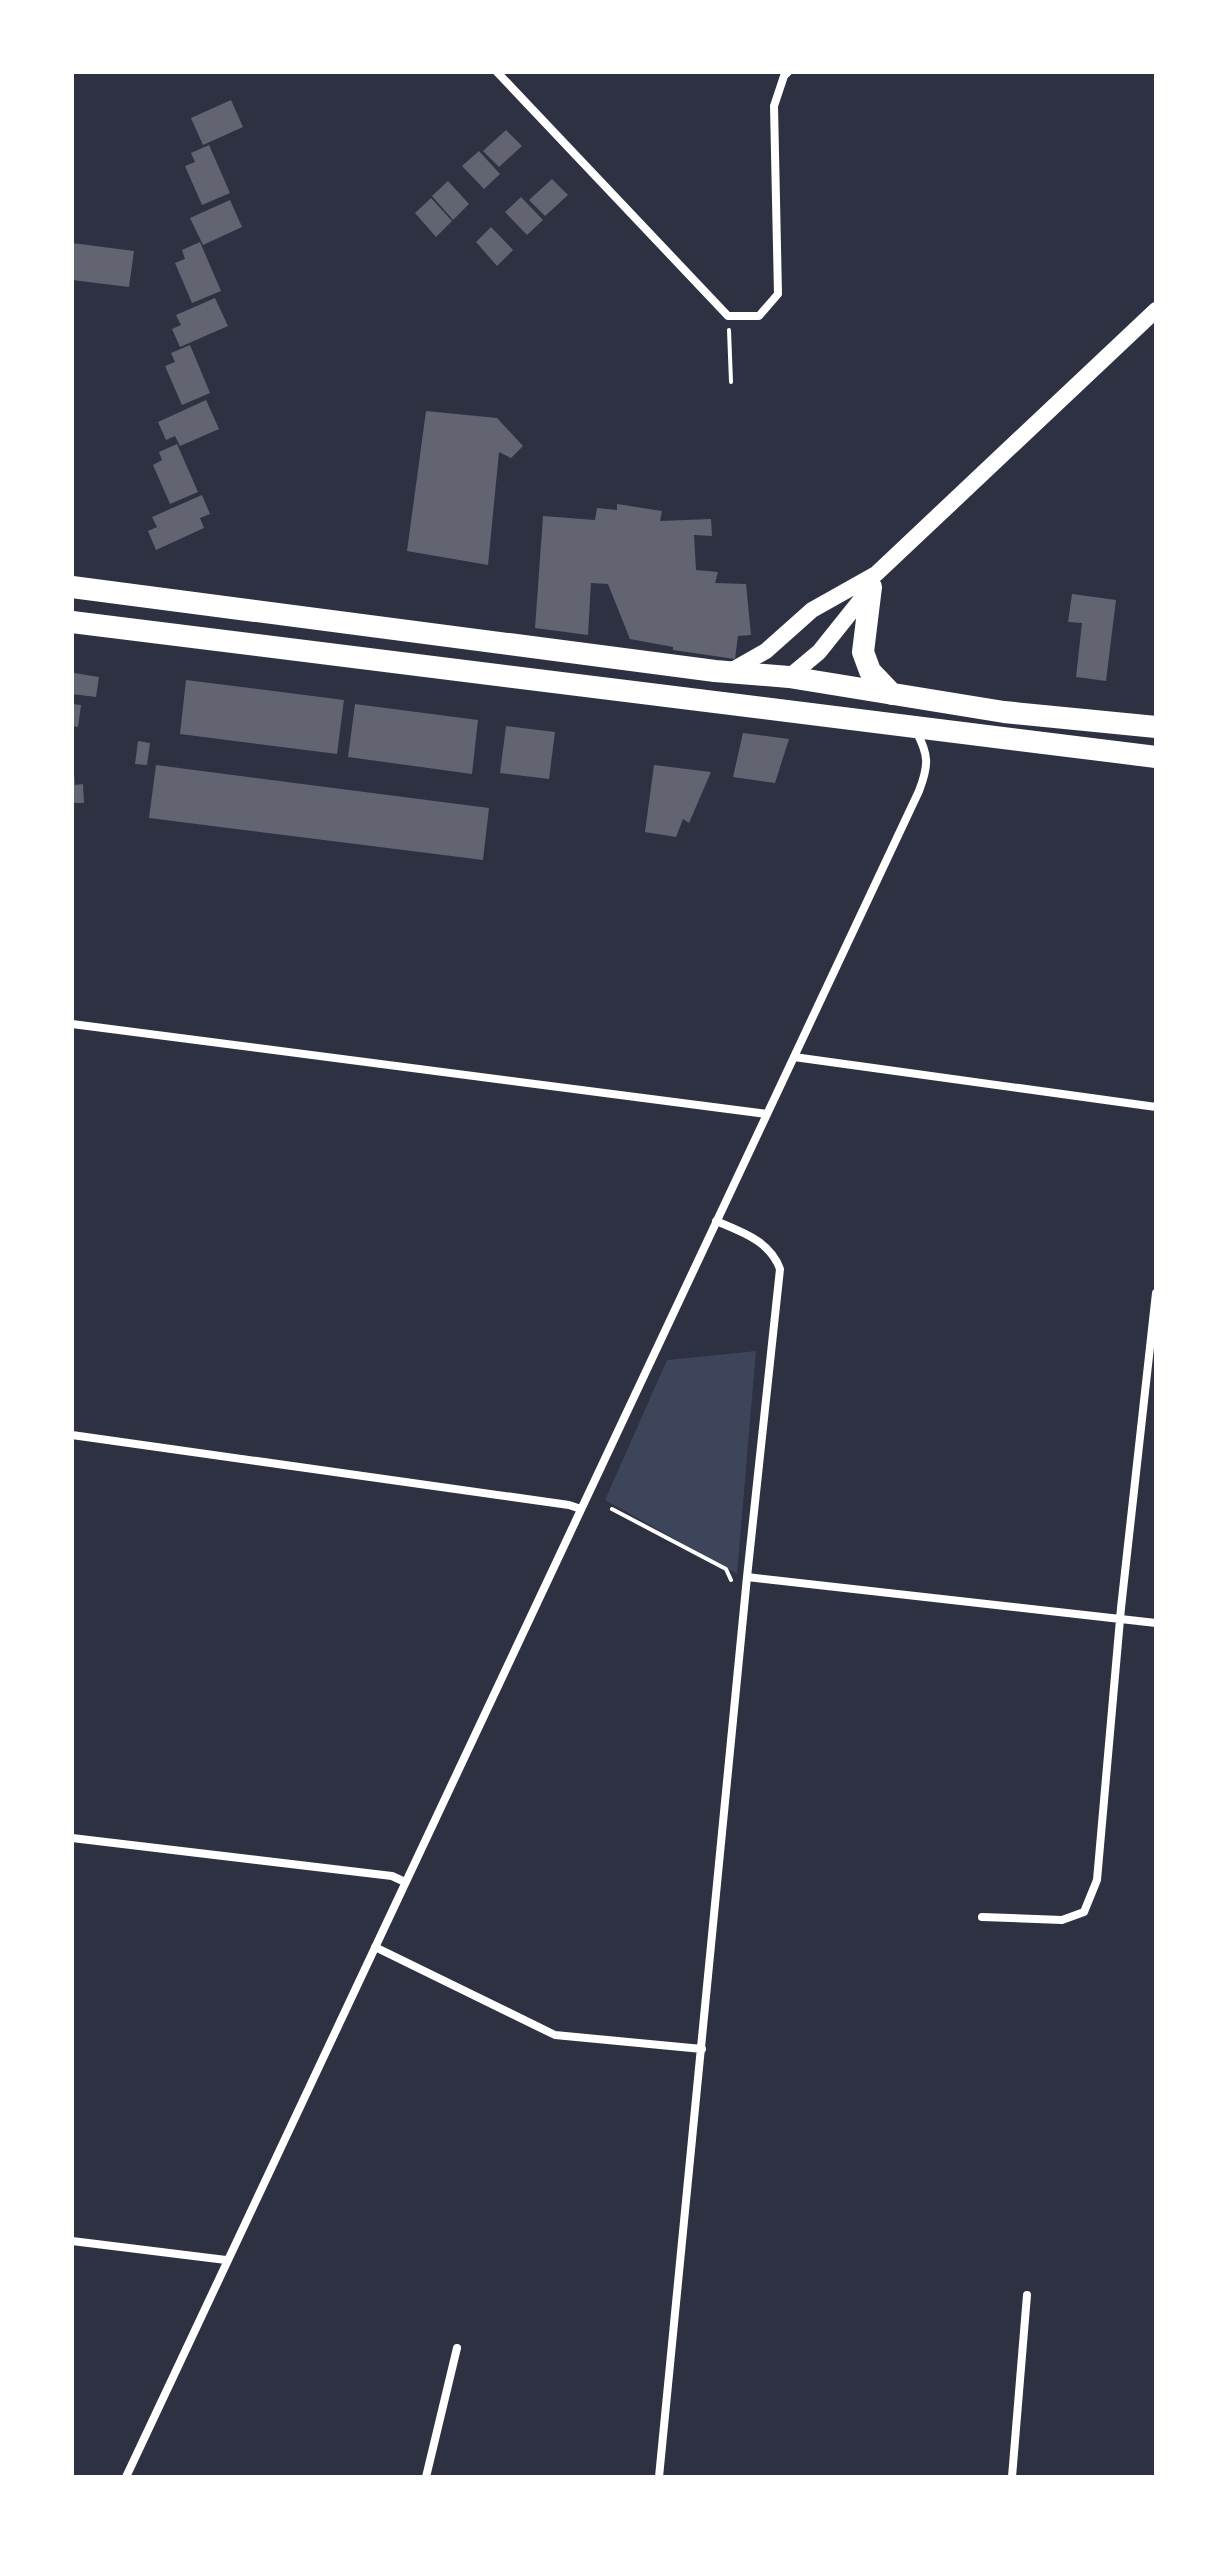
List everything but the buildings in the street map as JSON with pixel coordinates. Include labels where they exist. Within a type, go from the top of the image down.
[{"type":"highway","points":[[874,581],[863,652],[870,671],[892,694]]},
{"type":"highway","points":[[72,587],[729,672],[789,677],[1004,712],[1156,727]]},
{"type":"highway","points":[[72,622],[1156,757]]},
{"type":"highway","points":[[736,706],[769,691],[789,677]]},
{"type":"main road","points":[[789,677],[819,652],[874,581],[1156,310]]},
{"type":"main road","points":[[729,672],[766,651],[812,610],[874,581]]},
{"type":"street","points":[[497,72],[728,316],[759,316],[778,294],[774,106],[788,72]]},
{"type":"street","points":[[126,2477],[925,774],[926,752],[915,729]]},
{"type":"street","points":[[72,1024],[767,1114]]},
{"type":"street","points":[[794,1057],[1156,1107]]},
{"type":"street","points":[[659,2477],[780,1269],[774,1254],[760,1243],[716,1221]]},
{"type":"street","points":[[982,1917],[1062,1920],[1084,1912],[1097,1880],[1120,1619],[1156,1293]]},
{"type":"street","points":[[72,1435],[581,1509]]},
{"type":"street","points":[[747,1577],[1156,1623]]},
{"type":"street","points":[[72,1838],[392,1876],[405,1882]]},
{"type":"street","points":[[375,1947],[555,2035],[702,2049]]},
{"type":"street","points":[[72,2241],[226,2260]]},
{"type":"street","points":[[1012,2477],[1027,2295]]},
{"type":"street","points":[[426,2477],[457,2348]]},
{"type":"path","points":[[728,316],[731,382]]},
{"type":"path","points":[[612,1509],[726,1569],[731,1580]]},
{"type":"shaded area","points":[[756,1351],[737,1574],[605,1500],[667,1360]]}]
